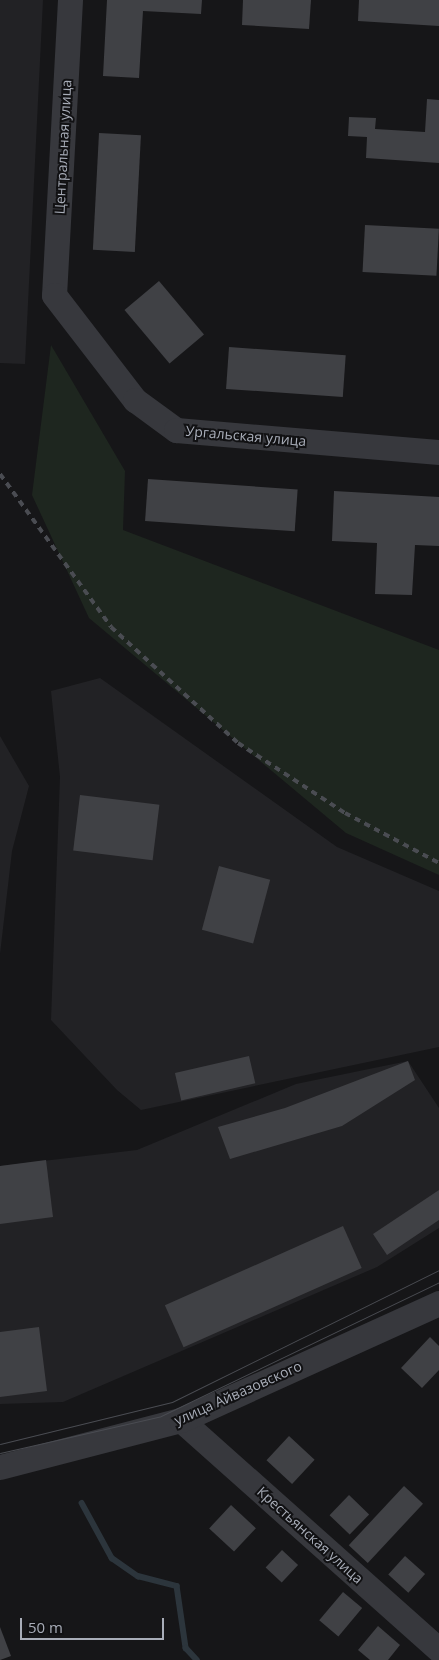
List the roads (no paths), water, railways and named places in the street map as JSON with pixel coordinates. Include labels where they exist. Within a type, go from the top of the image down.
[{"type":"street","name":"Центральная улица","points":[[54,295],[70,0]]},
{"type":"street","name":"Ургальская улица","points":[[54,295],[135,400],[176,430],[439,452]]},
{"type":"street","name":"улица Айвазовского","points":[[0,1467],[181,1420],[439,1302]]},
{"type":"street","name":"Крестьянская улица","points":[[181,1420],[439,1650]]},
{"type":"waterway","points":[[82,1503],[112,1558],[138,1576],[177,1586],[186,1648],[197,1660]]},
{"type":"tram line","points":[[0,1444],[172,1402],[439,1270]]},
{"type":"tram line","points":[[0,1453],[161,1416],[439,1282]]},
{"type":"railway","points":[[0,474],[111,627],[238,743],[345,813],[439,863]]}]
